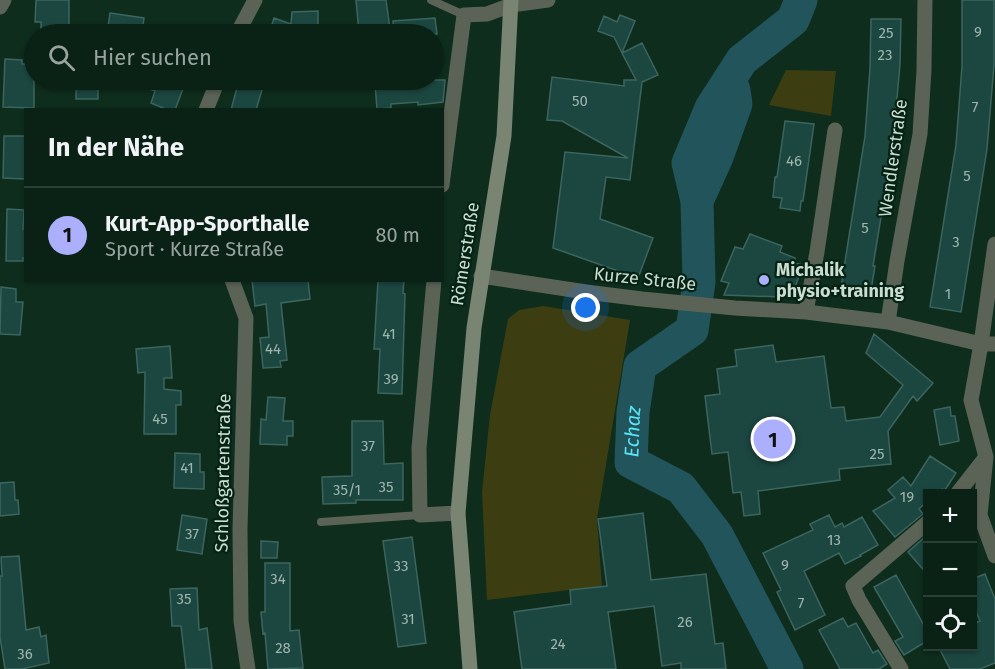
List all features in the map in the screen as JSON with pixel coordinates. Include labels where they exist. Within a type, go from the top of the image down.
[{"type":"main road","name":"Römerstraße","points":[[470,669],[458,513],[474,328],[504,136],[511,3]]},
{"type":"street","points":[[0,8],[4,0]]},
{"type":"street","points":[[242,24],[255,0]]},
{"type":"street","points":[[464,15],[487,14],[511,3],[549,0]]},
{"type":"street","name":"Wendlerstraße","points":[[888,322],[920,134],[925,0]]},
{"type":"street","name":"Römerstraße","points":[[444,165],[464,15]]},
{"type":"street","points":[[207,108],[214,90]]},
{"type":"street","points":[[806,312],[835,130]]},
{"type":"street","points":[[995,243],[988,344],[971,400],[991,459],[980,515],[995,556]]},
{"type":"street","name":"Kurze Straße","points":[[481,276],[665,301],[806,312],[888,322],[988,344]]},
{"type":"street","name":"Schloßgartenstraße","points":[[233,282],[246,318],[240,529],[241,621],[248,669]]},
{"type":"street","name":"Römerstraße","points":[[420,516],[419,448],[434,282]]},
{"type":"street","points":[[962,489],[991,459]]},
{"type":"street","points":[[420,516],[458,513]]},
{"type":"street","points":[[901,669],[859,600],[853,586],[923,525]]},
{"type":"lane","points":[[431,0],[464,15]]},
{"type":"lane","points":[[321,522],[420,516]]},
{"type":"shaded area","points":[[786,70],[836,71],[831,116],[769,105]]},
{"type":"shaded area","points":[[543,306],[630,320],[597,519],[602,586],[487,600],[482,492],[490,415],[508,319],[519,310]]},
{"type":"building","points":[[36,0],[69,0],[69,24],[35,22]]},
{"type":"building","points":[[356,0],[386,0],[389,24],[358,24]]},
{"type":"building","points":[[962,0],[994,0],[994,65],[987,149],[961,312],[930,307],[956,145],[962,66]]},
{"type":"building","points":[[318,11],[318,24],[291,24],[292,12]]},
{"type":"building","points":[[110,13],[144,18],[143,24],[108,24]]},
{"type":"building","points":[[620,15],[635,21],[622,53],[614,37],[598,31],[604,16],[617,22]]},
{"type":"building","points":[[274,18],[291,24],[272,24]]},
{"type":"building","points":[[435,18],[436,24],[393,24],[393,21]]},
{"type":"building","points":[[871,19],[901,19],[894,138],[870,297],[840,293],[865,136]]},
{"type":"building","points":[[642,43],[658,75],[642,82],[630,180],[606,177],[600,219],[653,238],[638,278],[553,248],[565,152],[628,158],[562,121],[547,120],[552,77],[624,86],[624,80],[636,80],[622,53]]},
{"type":"building","points":[[5,59],[22,60],[24,90],[34,90],[34,108],[3,107]]},
{"type":"building","points":[[445,80],[443,102],[418,105],[418,102],[391,104],[391,108],[377,108],[375,90],[444,90]]},
{"type":"building","points":[[76,90],[98,90],[98,99],[76,99]]},
{"type":"building","points":[[153,90],[182,90],[176,108],[163,108],[151,103],[155,91]]},
{"type":"building","points":[[236,90],[262,90],[257,108],[232,108]]},
{"type":"building","points":[[785,121],[814,124],[800,211],[780,208],[782,198],[773,197]]},
{"type":"building","points":[[4,136],[24,136],[24,179],[3,178]]},
{"type":"building","points":[[7,209],[24,210],[23,261],[6,261]]},
{"type":"building","points":[[750,234],[782,246],[780,252],[795,258],[795,263],[803,265],[793,293],[784,290],[782,297],[724,295],[729,283],[721,281],[735,247],[743,249]]},
{"type":"building","points":[[252,282],[308,282],[310,299],[281,303],[287,360],[280,361],[281,367],[263,368],[260,338],[269,337],[266,304],[255,306]]},
{"type":"building","points":[[378,282],[404,282],[402,394],[378,393],[380,349],[374,349]]},
{"type":"building","points":[[1,287],[16,289],[16,302],[23,302],[20,335],[0,334]]},
{"type":"building","points":[[874,334],[933,383],[917,401],[913,396],[888,431],[891,464],[839,469],[840,480],[758,491],[760,514],[744,516],[741,492],[733,493],[728,452],[712,454],[705,396],[720,394],[717,369],[737,366],[735,350],[773,345],[776,362],[824,356],[831,408],[844,407],[846,421],[880,417],[903,385],[866,353]]},
{"type":"building","points":[[170,346],[172,378],[164,378],[164,389],[181,391],[181,405],[176,405],[176,434],[144,434],[145,372],[138,373],[136,349]]},
{"type":"building","points":[[268,397],[285,398],[283,421],[293,421],[293,436],[287,436],[287,445],[260,444],[261,419],[266,420]]},
{"type":"building","points":[[950,407],[951,416],[955,416],[959,441],[940,445],[934,410]]},
{"type":"building","points":[[352,421],[383,421],[384,464],[403,463],[403,500],[356,500],[356,503],[323,504],[322,477],[352,476]]},
{"type":"building","points":[[175,453],[200,454],[200,472],[204,472],[204,489],[174,488]]},
{"type":"building","points":[[930,456],[956,473],[946,489],[923,489],[923,505],[919,509],[923,514],[895,537],[873,511],[895,498],[888,490],[903,477],[911,486]]},
{"type":"building","points":[[14,482],[19,514],[0,516],[0,483]]},
{"type":"building","points":[[643,513],[651,580],[706,574],[715,644],[723,643],[726,669],[681,669],[681,663],[662,666],[654,606],[608,612],[616,669],[522,669],[514,612],[571,604],[570,590],[607,586],[598,519]]},
{"type":"building","points":[[182,515],[207,519],[202,554],[177,550]]},
{"type":"building","points":[[829,515],[835,527],[842,523],[844,527],[862,517],[878,545],[845,564],[839,553],[804,571],[825,615],[795,630],[777,592],[781,590],[763,553],[813,530],[810,524]]},
{"type":"building","points":[[412,537],[426,643],[398,647],[383,541]]},
{"type":"building","points":[[923,539],[923,569],[908,552]]},
{"type":"building","points":[[261,541],[278,542],[277,558],[261,558]]},
{"type":"building","points":[[19,556],[26,630],[39,627],[41,637],[46,635],[49,663],[22,669],[5,669],[0,637],[1,557]]},
{"type":"building","points":[[265,563],[290,563],[290,631],[299,630],[303,668],[268,669],[261,612],[265,612]]},
{"type":"building","points":[[985,574],[995,599],[995,663],[980,669],[950,669],[941,651],[977,651],[977,622],[980,621],[977,614],[977,577]]},
{"type":"building","points":[[896,575],[923,624],[923,643],[904,655],[895,641],[903,637],[874,587]]},
{"type":"building","points":[[197,588],[199,630],[207,628],[212,669],[186,669],[181,626],[172,626],[170,589]]},
{"type":"building","points":[[843,618],[848,627],[856,623],[873,653],[878,650],[887,664],[879,669],[840,669],[819,630]]},
{"type":"waterway","name":"Echaz","points":[[787,669],[717,535],[681,488],[631,462],[633,412],[640,366],[692,330],[699,282],[697,201],[688,163],[711,108],[742,60],[793,20],[801,0]]},
{"type":"waterway","name":"Echaz","points":[[697,201],[717,157],[736,104],[734,90]]},
{"type":"place","name":"Michalik physio+training","points":[[764,280]]},
{"type":"place","name":"Kurt-App-Sporthalle","points":[[773,439]]}]
